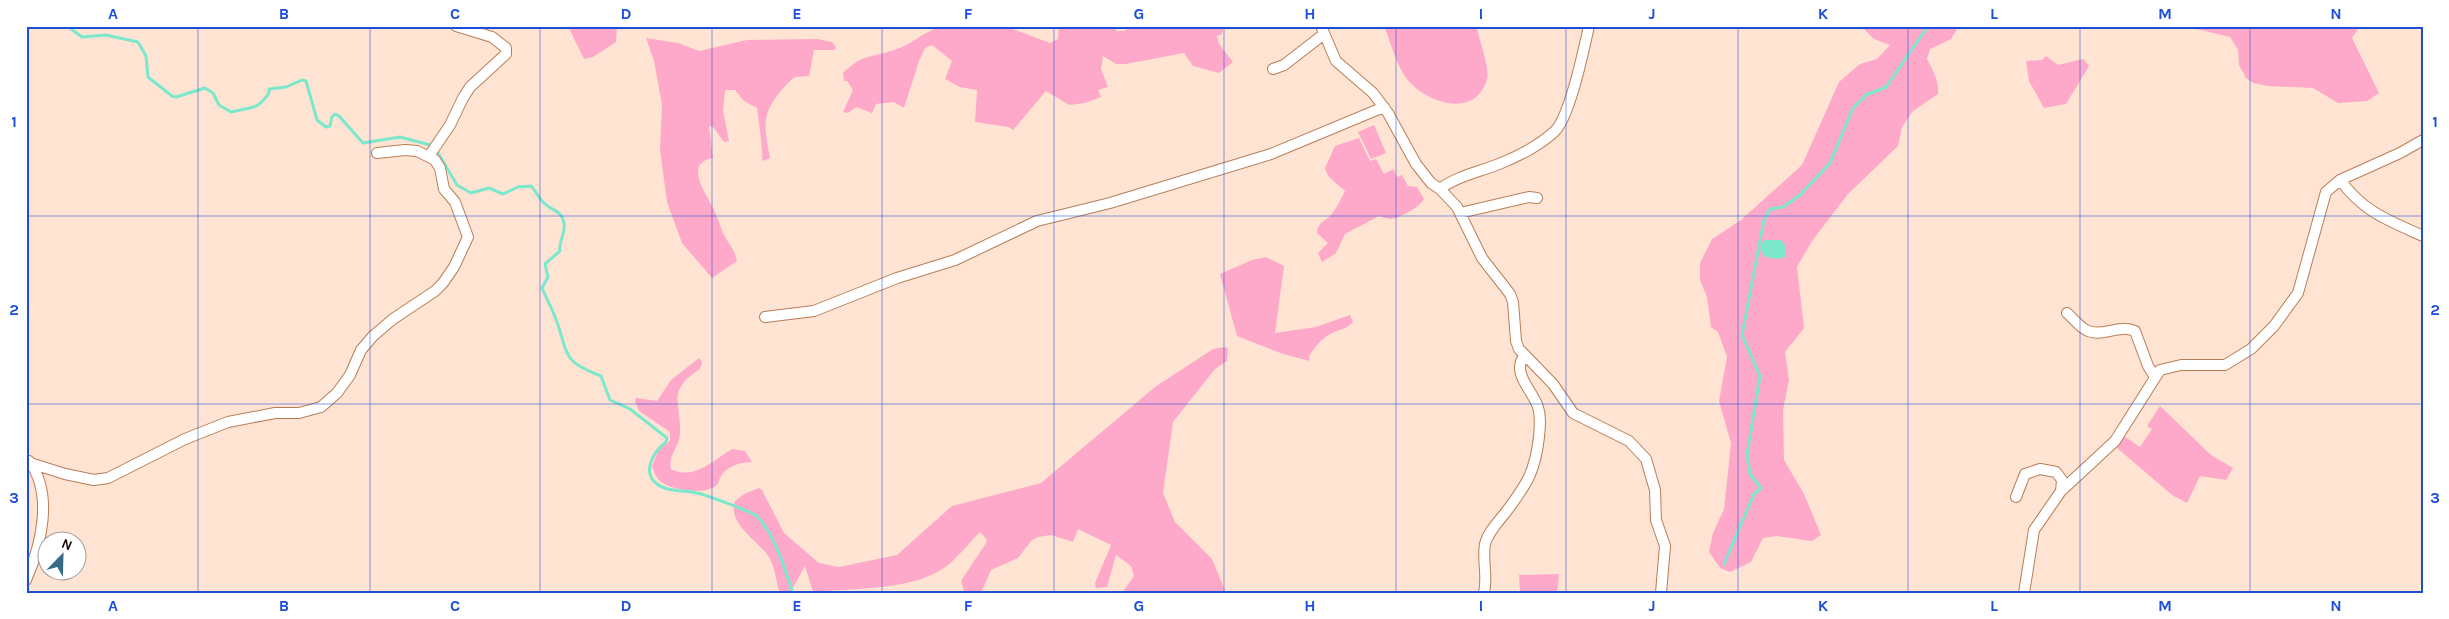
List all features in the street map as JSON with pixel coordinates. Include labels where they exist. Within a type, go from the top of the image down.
[{"type":"street","points":[[28,461],[65,474],[94,480],[108,478],[185,439],[228,422],[275,414],[306,412],[327,403],[350,375],[361,350],[373,336],[393,319],[435,291],[454,267],[467,243],[468,237],[464,221],[455,202],[444,189],[434,150],[470,87],[506,54],[506,48],[492,37],[456,26]]},
{"type":"street","points":[[1440,189],[1452,180],[1474,174],[1524,152],[1556,130],[1566,113],[1589,26]]},
{"type":"street","points":[[1273,69],[1284,65],[1322,30],[1336,61],[1373,93],[1384,107],[1416,164],[1431,183],[1440,189],[1460,213],[1482,258],[1510,294],[1513,302],[1516,341],[1524,355],[1553,384],[1573,412],[1629,441],[1646,459],[1655,490],[1656,520],[1665,546],[1661,593]]},
{"type":"street","points":[[765,317],[814,311],[897,278],[956,260],[1037,222],[1110,203],[1271,154],[1384,107]]},
{"type":"street","points":[[2024,593],[2034,530],[2062,492],[2115,441],[2160,370],[2169,367],[2225,364],[2245,353],[2274,326],[2298,293],[2322,200],[2331,185],[2423,140]]},
{"type":"street","points":[[377,153],[405,150],[434,150]]},
{"type":"street","points":[[2340,180],[2357,200],[2374,214],[2423,236]]},
{"type":"street","points":[[1460,213],[1522,198],[1538,198]]},
{"type":"street","points":[[2067,313],[2084,329],[2091,332],[2122,328],[2135,331],[2148,366],[2155,377]]},
{"type":"street","points":[[1484,593],[1487,575],[1485,544],[1490,533],[1531,476],[1536,459],[1540,416],[1535,399],[1522,379],[1520,364],[1524,355]]},
{"type":"street","points":[[26,580],[36,557],[44,517],[38,477],[28,461]]},
{"type":"street","points":[[2016,497],[2024,474],[2031,470],[2056,472],[2062,480],[2062,492]]},
{"type":"shaded area","points":[[568,26],[617,26],[616,42],[593,57],[584,59]]},
{"type":"shaded area","points":[[958,26],[1005,26],[1050,43],[1058,39],[1059,26],[1112,26],[1117,31],[1124,31],[1134,26],[1224,26],[1222,34],[1217,36],[1219,44],[1233,62],[1219,73],[1193,66],[1184,53],[1126,64],[1116,64],[1103,56],[1101,69],[1108,87],[1098,90],[1101,97],[1085,103],[1069,105],[1046,91],[1013,130],[1009,127],[975,122],[977,90],[960,87],[945,79],[952,61],[932,45],[925,48],[919,61],[904,108],[894,102],[876,104],[872,113],[856,107],[848,113],[843,112],[853,90],[847,81],[844,81],[843,73],[850,67],[861,59],[899,48],[932,30]]},
{"type":"shaded area","points":[[1384,26],[1476,26],[1488,74],[1481,92],[1473,99],[1462,103],[1438,101],[1426,95],[1416,88],[1403,73]]},
{"type":"shaded area","points":[[1861,26],[1959,26],[1951,39],[1930,49],[1927,59],[1937,80],[1938,94],[1913,111],[1902,127],[1898,146],[1848,194],[1812,241],[1797,267],[1804,328],[1785,352],[1789,380],[1783,410],[1784,460],[1804,494],[1821,535],[1812,541],[1777,536],[1763,538],[1751,562],[1730,572],[1720,568],[1709,552],[1713,533],[1724,509],[1731,443],[1719,401],[1727,357],[1718,332],[1711,327],[1707,297],[1700,280],[1700,263],[1712,239],[1741,220],[1802,165],[1839,82],[1860,64],[1877,59],[1890,45],[1874,39]]},
{"type":"shaded area","points":[[2184,26],[2360,26],[2352,38],[2379,93],[2367,101],[2338,103],[2313,88],[2268,86],[2253,83],[2246,78],[2239,65],[2238,50],[2230,37]]},
{"type":"shaded area","points":[[646,38],[678,43],[699,51],[747,40],[817,39],[832,42],[836,47],[835,50],[814,50],[809,76],[795,77],[774,100],[767,115],[766,123],[770,158],[762,161],[762,144],[757,108],[744,101],[735,90],[725,90],[723,111],[729,141],[724,142],[713,127],[709,126],[713,158],[704,161],[699,166],[698,172],[702,187],[723,233],[735,253],[737,261],[712,278],[682,243],[667,202],[660,150],[662,105],[654,61]]},
{"type":"shaded area","points":[[2046,56],[2058,65],[2083,59],[2089,66],[2066,104],[2044,108],[2029,81],[2026,61],[2042,60]]},
{"type":"shaded area","points":[[1374,125],[1386,153],[1371,159],[1358,132]]},
{"type":"shaded area","points":[[1359,138],[1370,161],[1376,159],[1384,174],[1393,169],[1397,177],[1402,175],[1408,186],[1417,187],[1424,199],[1415,208],[1400,216],[1391,219],[1379,216],[1345,234],[1336,253],[1322,262],[1318,253],[1328,243],[1317,233],[1318,229],[1321,223],[1335,210],[1345,191],[1328,176],[1325,168],[1335,146]]},
{"type":"shaded area","points":[[1266,257],[1284,266],[1275,333],[1316,327],[1350,315],[1353,322],[1322,340],[1309,356],[1310,361],[1283,354],[1237,336],[1220,274],[1252,260]]},
{"type":"shaded area","points":[[1228,348],[1227,361],[1215,369],[1173,422],[1163,493],[1175,522],[1212,559],[1226,593],[1122,593],[1134,576],[1131,566],[1116,555],[1107,587],[1096,588],[1095,583],[1111,545],[1078,529],[1073,542],[1051,535],[1038,537],[1031,541],[1018,558],[991,570],[981,593],[964,591],[961,581],[986,543],[987,540],[980,532],[948,565],[919,580],[883,587],[813,592],[805,566],[790,593],[780,593],[770,559],[736,518],[734,510],[735,501],[744,494],[759,488],[762,490],[784,533],[819,563],[839,567],[897,555],[952,506],[1041,483],[1155,387],[1213,349]]},
{"type":"shaded area","points":[[699,358],[702,362],[700,369],[689,377],[679,391],[680,433],[670,464],[671,469],[679,472],[695,471],[703,468],[732,449],[745,451],[752,462],[731,467],[721,476],[714,487],[706,490],[692,491],[677,489],[656,477],[652,466],[659,449],[670,441],[670,432],[639,411],[635,401],[636,398],[657,401],[671,380]]},
{"type":"shaded area","points":[[2160,406],[2211,455],[2233,468],[2226,480],[2200,476],[2187,503],[2172,495],[2116,447],[2124,436],[2140,447],[2152,429],[2147,426]]},
{"type":"shaded area","points":[[1559,574],[1557,593],[1520,593],[1519,575]]},
{"type":"water","points":[[1764,240],[1781,240],[1786,246],[1785,257],[1777,259],[1765,257],[1760,249]]},
{"type":"waterway","points":[[67,26],[82,37],[106,35],[138,42],[146,56],[148,77],[172,96],[176,97],[205,88],[213,93],[219,105],[231,112],[257,106],[269,93],[269,89],[286,87],[302,80],[306,81],[317,120],[326,127],[330,126],[332,117],[335,114],[363,143],[400,137],[434,146],[457,185],[471,193],[489,188],[503,194],[518,187],[531,186],[543,202],[559,213],[563,219],[564,228],[560,251],[545,264],[548,277],[542,288],[555,315],[570,358],[574,363],[601,376],[610,400],[630,409],[667,438],[651,462],[650,474],[657,484],[661,487],[710,497],[758,517],[775,543],[793,593]]},
{"type":"waterway","points":[[1724,564],[1754,494],[1761,488],[1750,474],[1747,455],[1760,376],[1742,335],[1764,220],[1770,209],[1783,207],[1800,195],[1830,163],[1853,108],[1866,95],[1886,87],[1928,26]]}]
